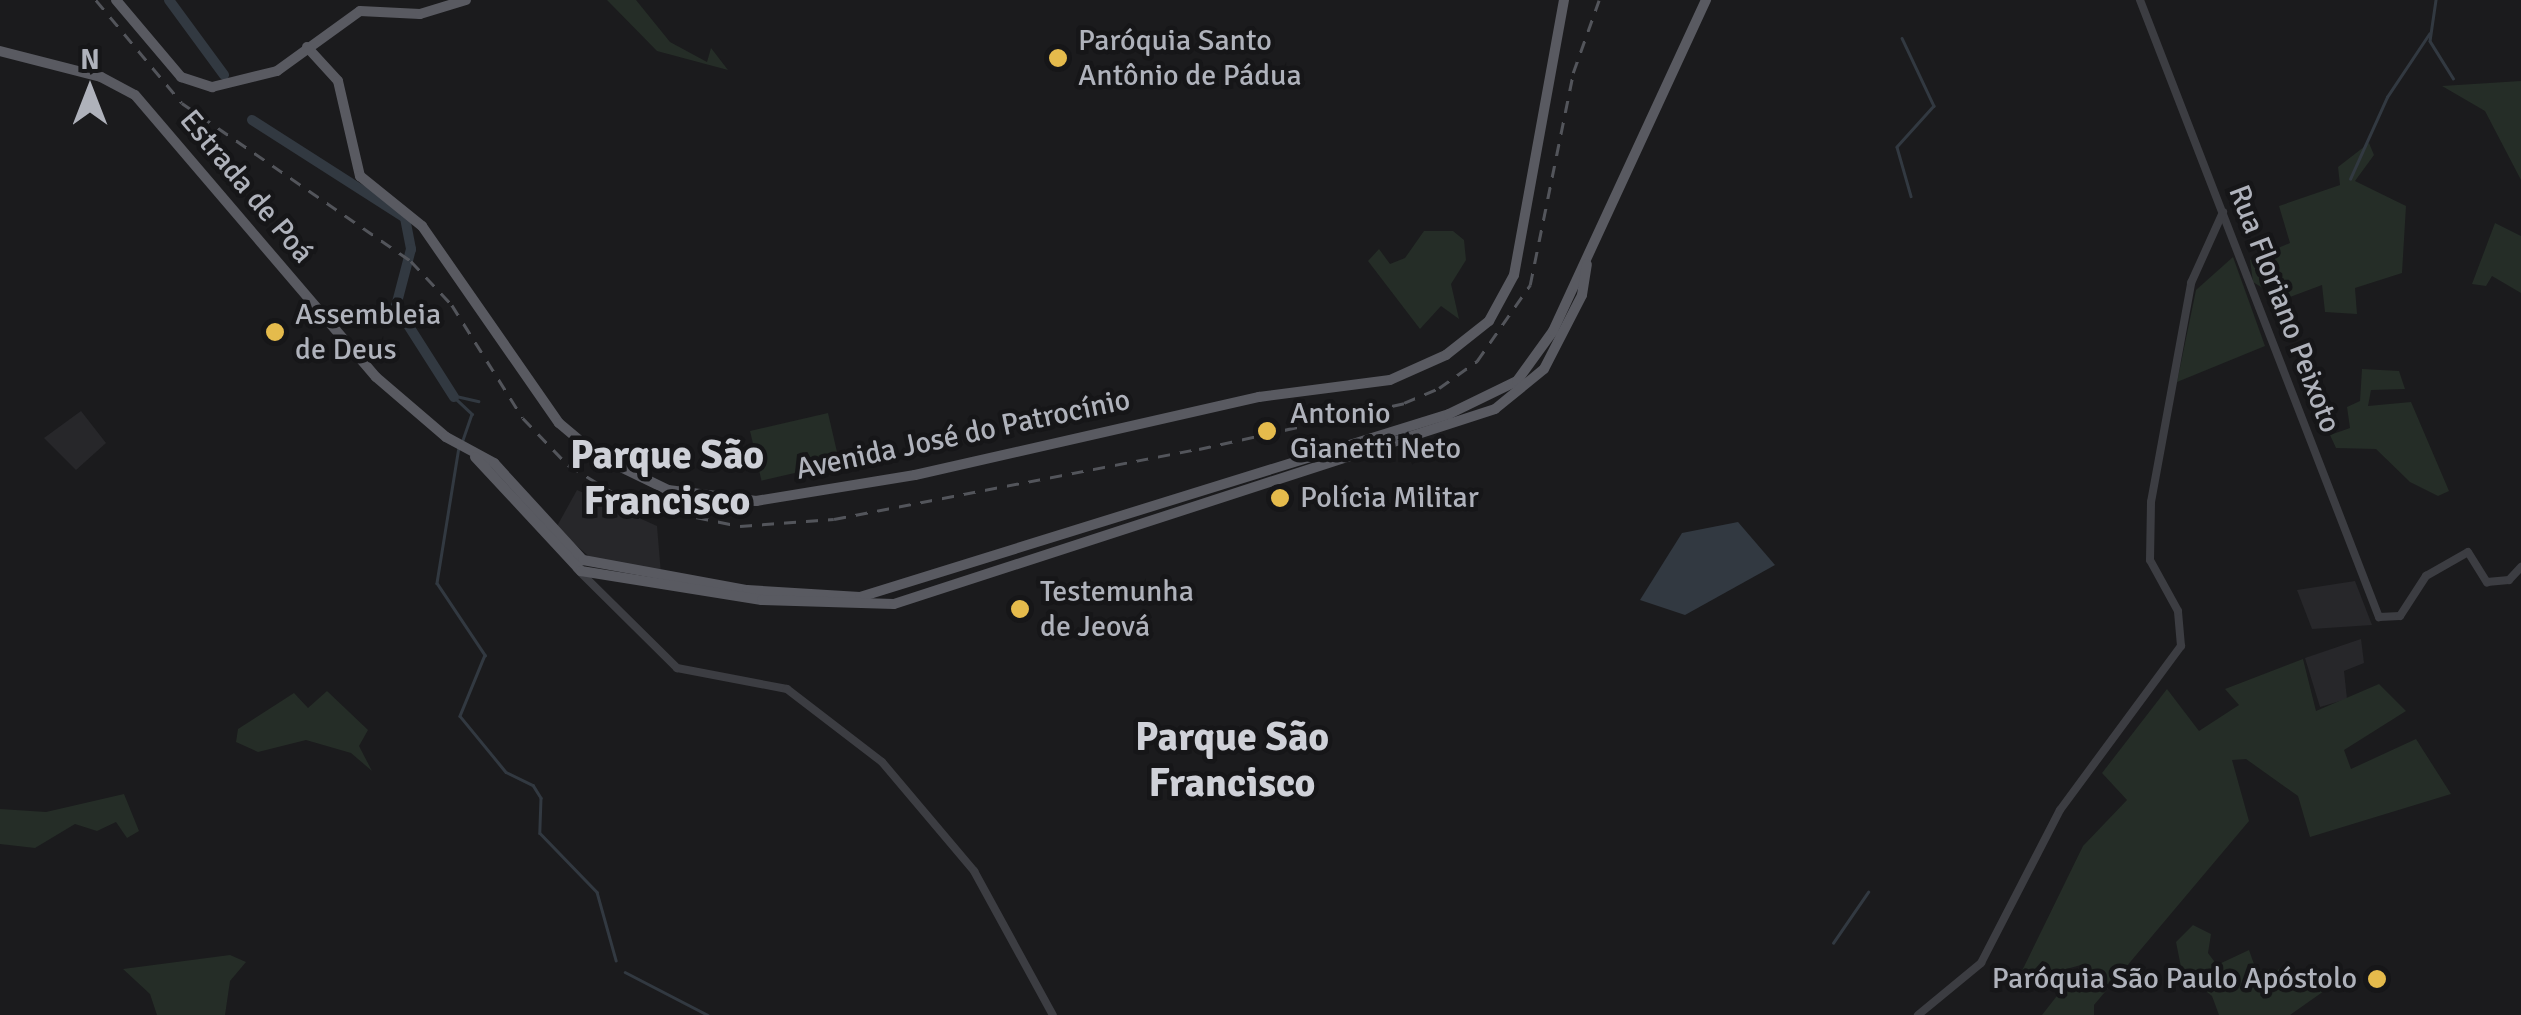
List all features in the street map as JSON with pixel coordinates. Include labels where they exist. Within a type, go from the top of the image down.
[{"type":"main road","points":[[116,0],[187,81],[238,84],[277,72],[307,46],[360,11],[420,14],[466,0]]},
{"type":"main road","name":"Avenida José do Patrocínio","points":[[307,46],[333,75],[360,176],[422,226],[559,423],[598,456],[668,490],[728,501],[906,477],[1184,412],[1390,380],[1446,355],[1490,321],[1519,260],[1564,0]]},
{"type":"main road","points":[[579,564],[590,574],[834,601],[889,599],[1107,538],[1505,403],[1544,369],[1575,297],[1587,256],[1706,0]]},
{"type":"main road","name":"Estrada de Poá","points":[[0,52],[58,63],[136,94],[376,377],[519,498],[579,564]]},
{"type":"main road","points":[[889,599],[1191,494],[1491,397],[1539,356],[1575,297]]},
{"type":"main road","points":[[1272,485],[1274,469]]},
{"type":"main road","points":[[1228,498],[1255,486],[1254,475]]},
{"type":"main road","points":[[1173,516],[1191,494]]},
{"type":"main road","points":[[1120,518],[1124,532]]},
{"type":"main road","points":[[1099,525],[1107,538]]},
{"type":"main road","points":[[579,564],[834,601]]},
{"type":"street","name":"Rua Floriano Peixoto","points":[[2140,0],[2378,614],[2397,618],[2426,576],[2468,552],[2487,582],[2509,580],[2521,567]]},
{"type":"street","points":[[1918,1015],[1980,962],[2060,810],[2181,646],[2178,611],[2150,560],[2151,502],[2191,283],[2222,212]]},
{"type":"street","points":[[579,564],[596,587],[684,672],[787,689],[882,762],[974,871],[1052,1015]]},
{"type":"street","points":[[590,574],[596,587]]},
{"type":"shaded area","points":[[607,0],[636,0],[670,42],[707,62],[711,48],[728,70],[657,51]]},
{"type":"shaded area","points":[[2521,81],[2521,180],[2485,111],[2442,86]]},
{"type":"shaded area","points":[[2369,143],[2374,155],[2355,181],[2406,206],[2402,273],[2355,288],[2357,314],[2325,312],[2322,285],[2282,300],[2253,282],[2250,260],[2290,243],[2279,206],[2340,185],[2338,167]]},
{"type":"shaded area","points":[[2495,223],[2521,236],[2521,293],[2492,276],[2486,286],[2472,284]]},
{"type":"shaded area","points":[[1424,231],[1453,231],[1464,240],[1466,260],[1451,284],[1459,319],[1441,306],[1420,329],[1368,261],[1379,249],[1390,264],[1405,258]]},
{"type":"shaded area","points":[[2233,257],[2265,346],[2177,382],[2196,290]]},
{"type":"shaded area","points":[[2362,369],[2399,371],[2405,389],[2371,390],[2368,406],[2411,402],[2449,491],[2438,496],[2410,482],[2376,449],[2336,448],[2330,435],[2350,428],[2347,407],[2360,401]]},
{"type":"shaded area","points":[[81,411],[106,443],[76,470],[44,438]]},
{"type":"shaded area","points":[[828,413],[839,463],[762,481],[750,431]]},
{"type":"shaded area","points":[[577,490],[657,526],[661,574],[592,559],[556,528]]},
{"type":"shaded area","points":[[1738,522],[1775,565],[1685,615],[1640,600],[1682,533]]},
{"type":"shaded area","points":[[2355,581],[2372,625],[2312,629],[2297,590]]},
{"type":"shaded area","points":[[2361,639],[2364,663],[2344,671],[2347,699],[2320,707],[2305,658]]},
{"type":"shaded area","points":[[2303,659],[2316,711],[2379,684],[2406,711],[2344,750],[2351,769],[2416,739],[2451,794],[2310,837],[2298,796],[2246,759],[2232,760],[2249,821],[2094,1005],[2094,1015],[2042,1015],[2081,965],[2016,983],[2083,846],[2127,800],[2102,773],[2167,689],[2199,731],[2239,705],[2225,689]]},
{"type":"shaded area","points":[[327,691],[368,730],[359,746],[372,771],[351,753],[306,740],[258,752],[236,742],[238,729],[294,693],[308,708]]},
{"type":"shaded area","points":[[124,794],[139,831],[127,838],[116,822],[97,831],[75,824],[35,848],[0,844],[0,809],[46,812]]},
{"type":"shaded area","points":[[2193,925],[2211,934],[2208,953],[2217,965],[2249,950],[2255,967],[2271,975],[2287,963],[2324,991],[2290,1015],[2219,1015],[2212,996],[2182,972],[2176,942]]},
{"type":"shaded area","points":[[230,955],[246,962],[230,981],[225,1015],[157,1015],[150,994],[123,969]]},
{"type":"waterway","points":[[169,0],[224,75]]},
{"type":"waterway","points":[[2436,0],[2430,41],[2453,78]]},
{"type":"waterway","points":[[2350,179],[2387,97],[2429,34]]},
{"type":"waterway","points":[[1902,38],[1934,106],[1897,147],[1911,196]]},
{"type":"waterway","points":[[252,120],[405,218],[411,249],[396,306],[454,397]]},
{"type":"waterway","points":[[456,396],[478,401]]},
{"type":"waterway","points":[[454,397],[472,414],[463,440]]},
{"type":"waterway","points":[[459,447],[437,583],[485,655],[460,716],[506,772],[533,785],[541,798],[540,833],[597,892],[616,960]]},
{"type":"waterway","points":[[1833,943],[1868,892]]},
{"type":"waterway","points":[[625,972],[708,1015]]},
{"type":"railway","points":[[96,0],[182,103],[411,261],[452,305],[523,418],[568,465],[632,504],[740,526],[834,519],[1199,449],[1404,403],[1439,388],[1477,361],[1530,285],[1573,73],[1599,0]]},
{"type":"place","name":"Paróquia Santo Antônio de Pádua","points":[[1058,58]]},
{"type":"place","name":"Assembleia de Deus","points":[[275,332]]},
{"type":"place","name":"Antonio Gianetti Neto","points":[[1267,431]]},
{"type":"place","name":"Polícia Militar","points":[[1280,498]]},
{"type":"place","name":"Testemunha de Jeová","points":[[1020,609]]},
{"type":"place","name":"Paróquia São Paulo Apóstolo","points":[[2377,979]]},
{"type":"district","name":"Parque São Francisco","points":[[667,478]]},
{"type":"district","name":"Parque São Francisco","points":[[1232,760]]}]
